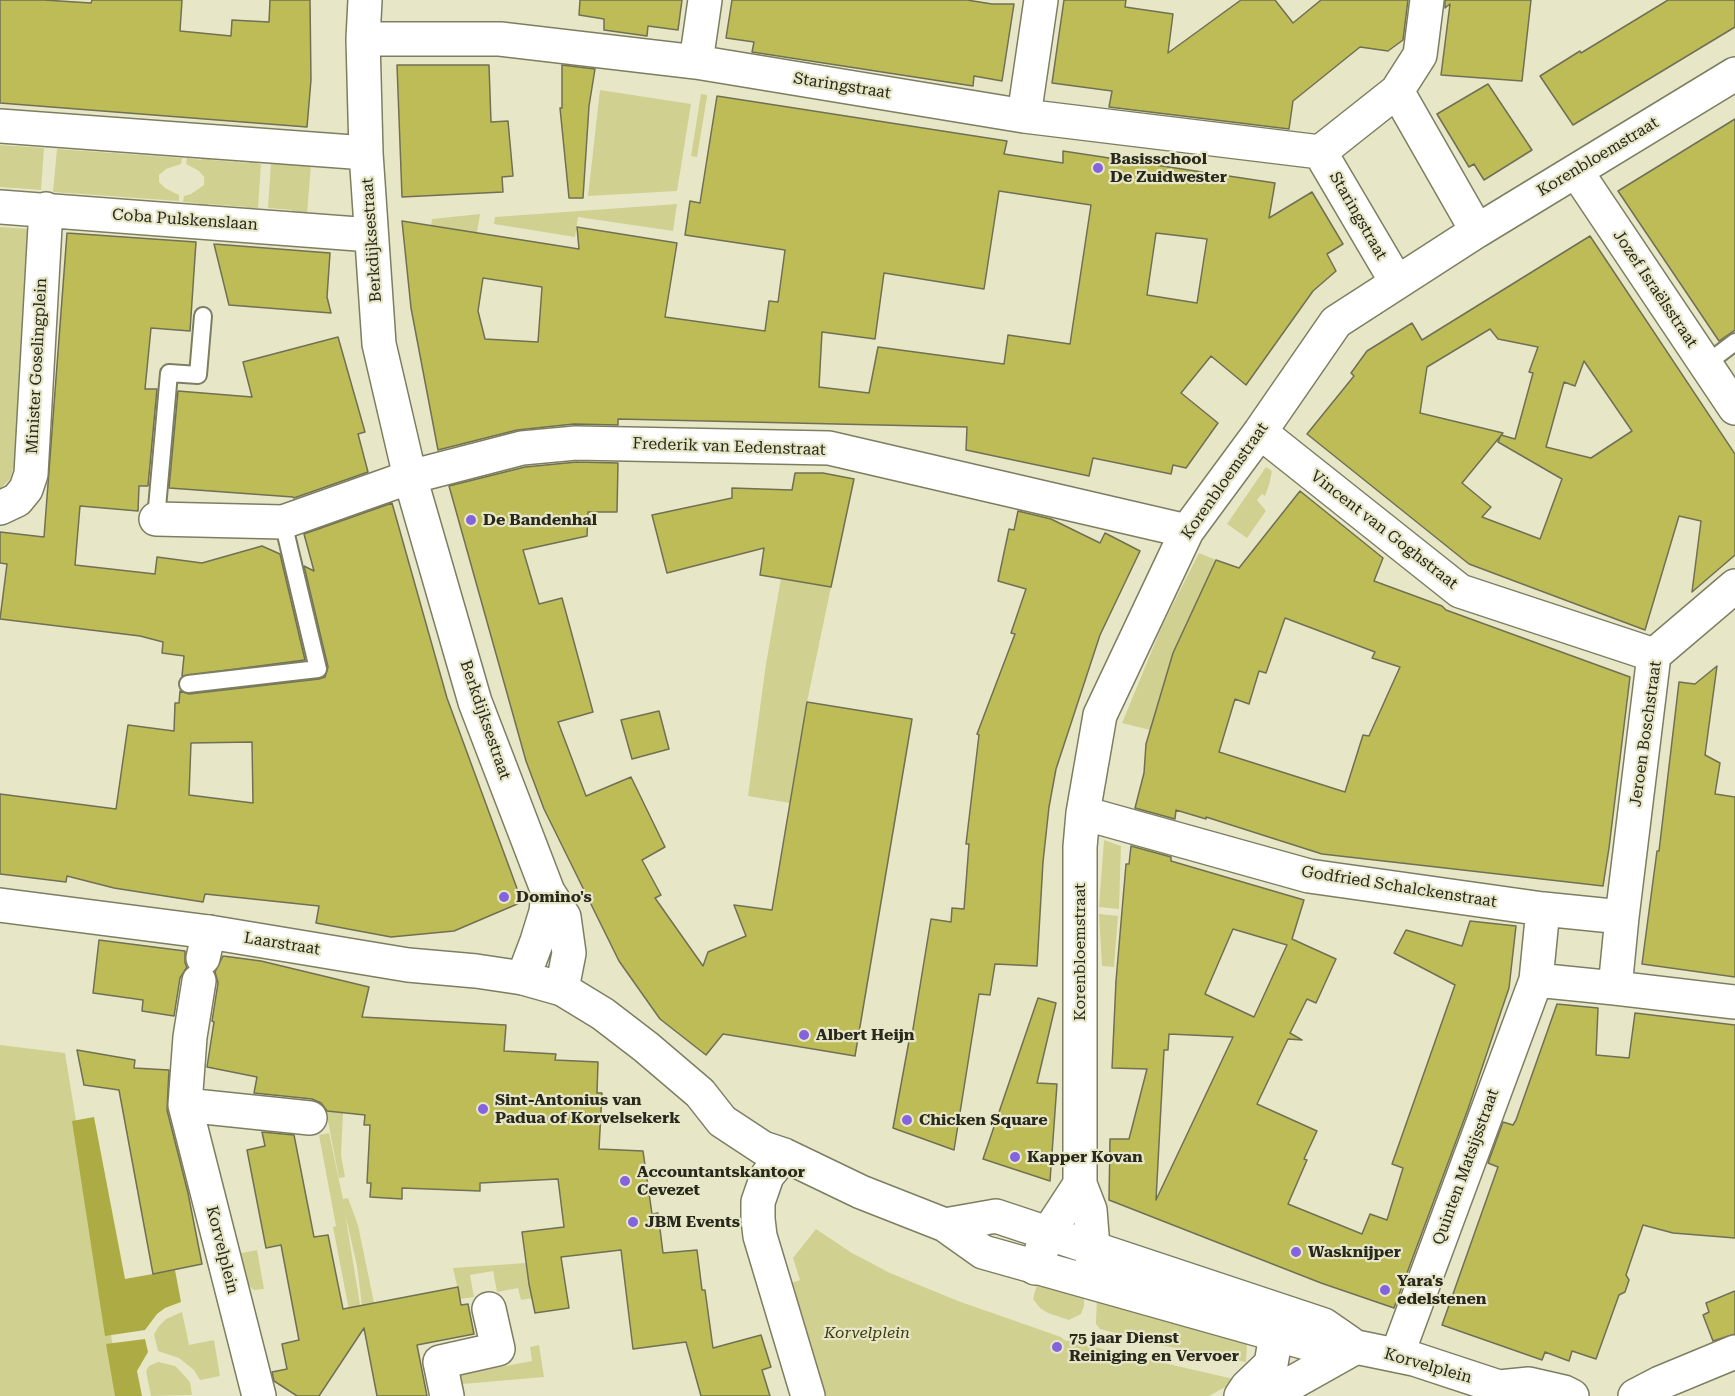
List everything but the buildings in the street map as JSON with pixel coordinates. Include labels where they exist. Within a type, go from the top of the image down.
[{"type":"street","name":"Berkdijksestraat","points":[[365,0],[363,39],[366,153],[379,344],[410,477],[475,702],[548,892],[564,917],[568,953],[562,989]]},
{"type":"street","points":[[696,62],[705,0]]},
{"type":"street","points":[[1024,116],[1041,0]]},
{"type":"street","points":[[1320,152],[1397,92],[1420,55],[1427,0]]},
{"type":"street","name":"Staringstraat","points":[[363,39],[500,39],[696,62],[1024,116],[1320,152],[1396,281]]},
{"type":"street","name":"Korenbloemstraat","points":[[1091,1282],[1093,1247],[1090,1210],[1080,1184],[1080,847],[1083,813],[1100,715],[1187,531],[1260,432],[1336,322],[1396,281],[1735,74]]},
{"type":"street","points":[[1397,92],[1477,231]]},
{"type":"street","points":[[0,126],[366,153]]},
{"type":"street","name":"Jozef Israëlsstraat","points":[[1576,171],[1735,408]]},
{"type":"street","name":"Coba Pulskenslaan","points":[[0,207],[371,235]]},
{"type":"street","name":"Minister Goselingplein","points":[[0,508],[17,500],[26,489],[31,474],[46,209]]},
{"type":"street","name":"Vincent van Goghstraat","points":[[1260,432],[1460,591],[1654,655]]},
{"type":"street","name":"Frederik van Eedenstraat","points":[[410,477],[522,448],[576,442],[829,448],[1187,531]]},
{"type":"street","points":[[156,519],[283,522],[410,477]]},
{"type":"street","name":"Jeroen Boschstraat","points":[[1615,988],[1654,655],[1735,586]]},
{"type":"street","name":"Godfried Schalckenstraat","points":[[1083,813],[1309,876],[1543,909],[1622,917]]},
{"type":"street","points":[[523,978],[546,912],[548,892]]},
{"type":"street","name":"Laarstraat","points":[[0,905],[203,957],[476,970],[523,978],[562,989]]},
{"type":"street","name":"Quinten Matsijsstraat","points":[[1397,1355],[1536,980],[1543,909]]},
{"type":"street","name":"Korvelplein","points":[[203,957],[190,1037],[185,1105],[259,1396]]},
{"type":"street","points":[[1536,980],[1735,1002]]},
{"type":"street","name":"Korvelplein","points":[[562,989],[611,1020],[646,1047],[700,1094],[722,1121],[763,1149],[784,1155],[861,1192],[945,1225],[983,1252],[1317,1346],[1356,1347],[1397,1355],[1507,1392],[1529,1384],[1572,1396]]},
{"type":"street","points":[[185,1105],[310,1118]]},
{"type":"street","points":[[784,1155],[767,1176],[758,1202],[758,1219],[760,1236],[808,1396]]},
{"type":"street","points":[[1035,1268],[1048,1233],[1080,1184]]},
{"type":"street","name":"Korvelplein","points":[[945,1225],[996,1216],[1324,1325],[1356,1347]]},
{"type":"street","points":[[1241,1396],[1271,1364],[1276,1335],[1269,1314],[1260,1304]]},
{"type":"street","points":[[447,1396],[440,1362],[498,1349],[489,1309]]},
{"type":"street","points":[[1269,1396],[1356,1347]]},
{"type":"street","points":[[1635,1396],[1660,1383],[1735,1352]]},
{"type":"lane","points":[[156,519],[169,373],[198,375],[203,316]]},
{"type":"lane","points":[[1706,364],[1735,342]]},
{"type":"lane","points":[[188,684],[318,669],[283,522]]},
{"type":"green space","points":[[600,90],[691,104],[677,191],[588,196]]},
{"type":"green space","points":[[701,94],[707,97],[697,157],[691,156]]},
{"type":"green space","points":[[0,145],[44,148],[41,190],[0,187]]},
{"type":"green space","points":[[57,149],[182,158],[181,164],[166,169],[159,175],[159,182],[179,195],[179,201],[53,192]]},
{"type":"green space","points":[[202,157],[211,158],[211,160],[249,163],[250,160],[258,161],[258,164],[261,164],[258,208],[248,210],[247,207],[208,204],[207,207],[198,206],[198,203],[183,202],[184,196],[204,185],[204,177],[199,171],[186,164],[187,158],[201,160]]},
{"type":"green space","points":[[271,162],[311,165],[307,214],[268,208]]},
{"type":"green space","points":[[677,204],[673,231],[578,217],[575,237],[494,224],[495,217]]},
{"type":"green space","points":[[480,214],[477,233],[431,226],[432,219]]},
{"type":"green space","points":[[0,227],[30,229],[30,232],[14,466],[10,479],[0,489]]},
{"type":"green space","points":[[1266,467],[1272,471],[1269,485],[1265,496],[1262,494],[1257,500],[1266,511],[1247,538],[1227,524]]},
{"type":"green space","points":[[1199,553],[1216,560],[1172,655],[1150,730],[1122,723],[1162,626]]},
{"type":"green space","points":[[781,578],[831,587],[807,702],[790,803],[748,796],[766,664]]},
{"type":"green space","points":[[1104,840],[1121,846],[1119,909],[1099,907]]},
{"type":"green space","points":[[1099,914],[1118,916],[1114,967],[1102,966]]},
{"type":"green space","points":[[0,1045],[65,1053],[121,1396],[0,1396]]},
{"type":"green space","points":[[326,1111],[343,1113],[341,1155],[345,1177],[339,1178]]},
{"type":"green space","points":[[329,1133],[343,1199],[348,1198],[358,1225],[374,1303],[362,1306],[357,1266],[345,1213],[364,1329],[353,1331],[333,1227],[336,1226],[319,1135]]},
{"type":"green space","name":"Korvelplein","points":[[816,1229],[852,1253],[890,1273],[1064,1340],[1238,1380],[1209,1396],[818,1396],[783,1286],[800,1280],[793,1258]]},
{"type":"green space","points":[[257,1250],[264,1289],[254,1290],[237,1276],[230,1255]]},
{"type":"green space","points":[[526,1263],[533,1298],[521,1300],[518,1288],[497,1292],[493,1271],[470,1275],[474,1297],[460,1299],[453,1268]]},
{"type":"green space","points":[[1039,1277],[1084,1291],[1084,1306],[1081,1314],[1069,1320],[1040,1308],[1033,1299]]},
{"type":"green space","points":[[1097,1294],[1247,1343],[1246,1362],[1156,1344],[1100,1329],[1096,1324]]},
{"type":"green space","points":[[182,1312],[189,1345],[214,1340],[220,1376],[200,1380],[194,1370],[179,1358],[158,1351],[154,1334],[166,1319]]},
{"type":"green space","points":[[539,1345],[544,1377],[463,1384],[465,1396],[451,1396],[458,1375],[532,1361],[530,1347]]},
{"type":"green space","points":[[158,1362],[175,1366],[190,1382],[192,1395],[151,1396],[146,1371],[149,1366]]},
{"type":"shaded area","points":[[94,1117],[125,1279],[175,1270],[181,1302],[157,1314],[145,1330],[105,1336],[72,1121]]},
{"type":"shaded area","points":[[145,1339],[148,1352],[137,1371],[142,1396],[115,1396],[106,1344]]},
{"type":"place","name":"Basisschool De Zuidwester","points":[[1098,168]]},
{"type":"place","name":"De Bandenhal","points":[[471,520]]},
{"type":"place","name":"Domino's","points":[[504,897]]},
{"type":"place","name":"Albert Heijn","points":[[804,1035]]},
{"type":"place","name":"Sint-Antonius van Padua of Korvelsekerk","points":[[483,1109]]},
{"type":"place","name":"Chicken Square","points":[[907,1120]]},
{"type":"place","name":"Kapper Kovan","points":[[1015,1157]]},
{"type":"place","name":"Accountantskantoor Cevezet","points":[[625,1181]]},
{"type":"place","name":"JBM Events","points":[[633,1222]]},
{"type":"place","name":"Wasknijper","points":[[1296,1252]]},
{"type":"place","name":"Yara's edelstenen","points":[[1385,1290]]},
{"type":"place","name":"75 jaar Dienst Reiniging en Vervoer","points":[[1057,1347]]}]
